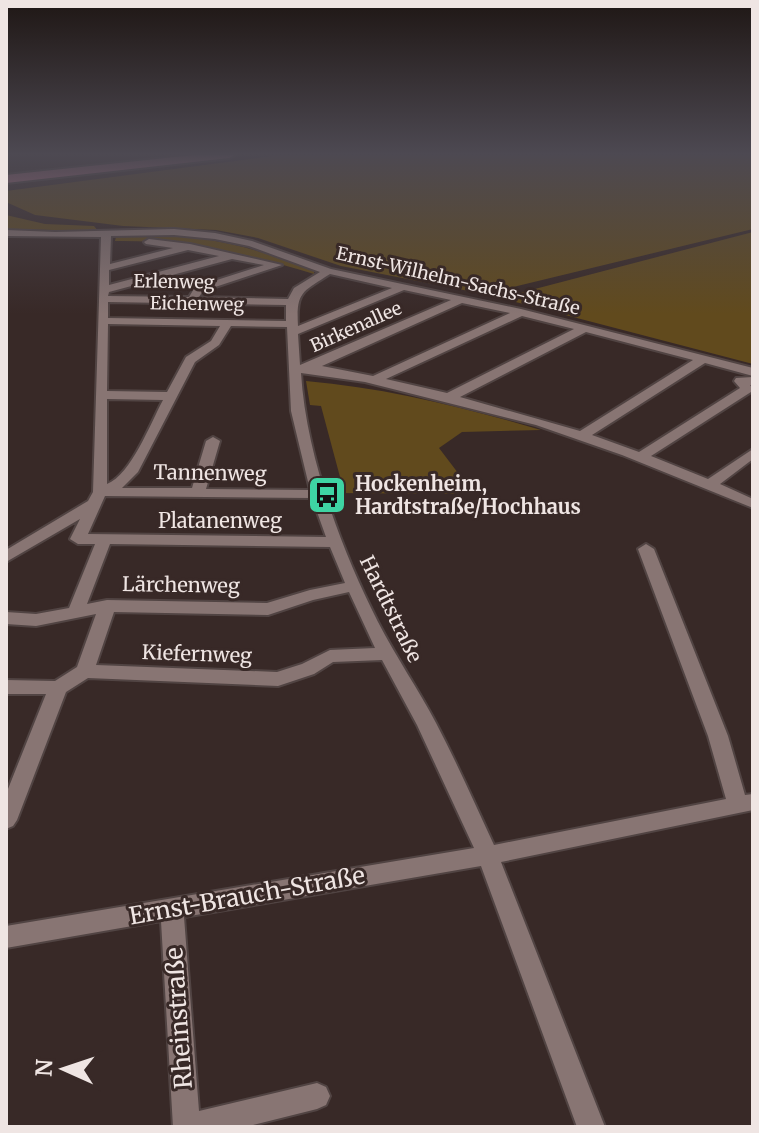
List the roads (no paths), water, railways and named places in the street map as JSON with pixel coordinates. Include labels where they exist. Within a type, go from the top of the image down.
[{"type":"street","name":"Ernst-Wilhelm-Sachs-Straße","points":[[106,243],[174,232],[215,236],[252,244],[328,271],[521,312],[753,372]]},
{"type":"street","points":[[6,233],[168,252]]},
{"type":"street","points":[[106,243],[160,242],[277,265],[199,289],[192,300]]},
{"type":"street","points":[[76,611],[104,540],[78,539],[97,498],[106,243]]},
{"type":"street","points":[[104,268],[190,247]]},
{"type":"street","points":[[103,294],[235,255]]},
{"type":"street","points":[[291,302],[298,290],[328,271]]},
{"type":"street","name":"Birkenallee","points":[[292,328],[403,287]]},
{"type":"street","name":"Erlenweg","points":[[103,294],[291,302]]},
{"type":"street","name":"Birkenallee","points":[[301,369],[462,299]]},
{"type":"street","name":"Birkenallee","points":[[291,302],[292,328],[301,369]]},
{"type":"street","points":[[375,380],[521,312]]},
{"type":"street","name":"Eichenweg","points":[[102,321],[228,322],[292,328]]},
{"type":"street","points":[[6,557],[119,484],[131,472],[190,360],[215,343],[228,322]]},
{"type":"street","points":[[450,397],[585,328]]},
{"type":"street","points":[[581,436],[703,359]]},
{"type":"street","name":"Birkenallee","points":[[301,369],[375,380],[450,397],[581,436],[642,456],[753,504]]},
{"type":"street","name":"Hardtstraße","points":[[301,369],[297,411],[318,494],[336,542],[386,654],[427,725],[488,855],[591,1127]]},
{"type":"street","points":[[642,456],[747,389],[740,381],[753,381]]},
{"type":"street","points":[[101,395],[172,396]]},
{"type":"street","points":[[198,493],[213,441]]},
{"type":"street","points":[[710,484],[753,453]]},
{"type":"street","name":"Tannenweg","points":[[97,498],[198,493],[318,494]]},
{"type":"street","name":"Platanenweg","points":[[104,540],[336,542]]},
{"type":"street","points":[[646,549],[746,804]]},
{"type":"street","name":"Lärchenweg","points":[[6,618],[36,620],[107,606],[268,609],[310,595],[354,586]]},
{"type":"street","points":[[6,687],[58,688],[85,671],[107,606]]},
{"type":"street","name":"Kiefernweg","points":[[85,671],[278,679],[308,669],[330,656],[386,654]]},
{"type":"street","points":[[6,820],[58,688]]},
{"type":"street","name":"Ernst-Brauch-Straße","points":[[6,937],[488,855],[746,804]]},
{"type":"street","name":"Rheinstraße","points":[[172,909],[188,1127],[317,1096]]},
{"type":"place","name":"Hockenheim, Hardtstraße/Hochhaus","points":[[327,495]]}]
